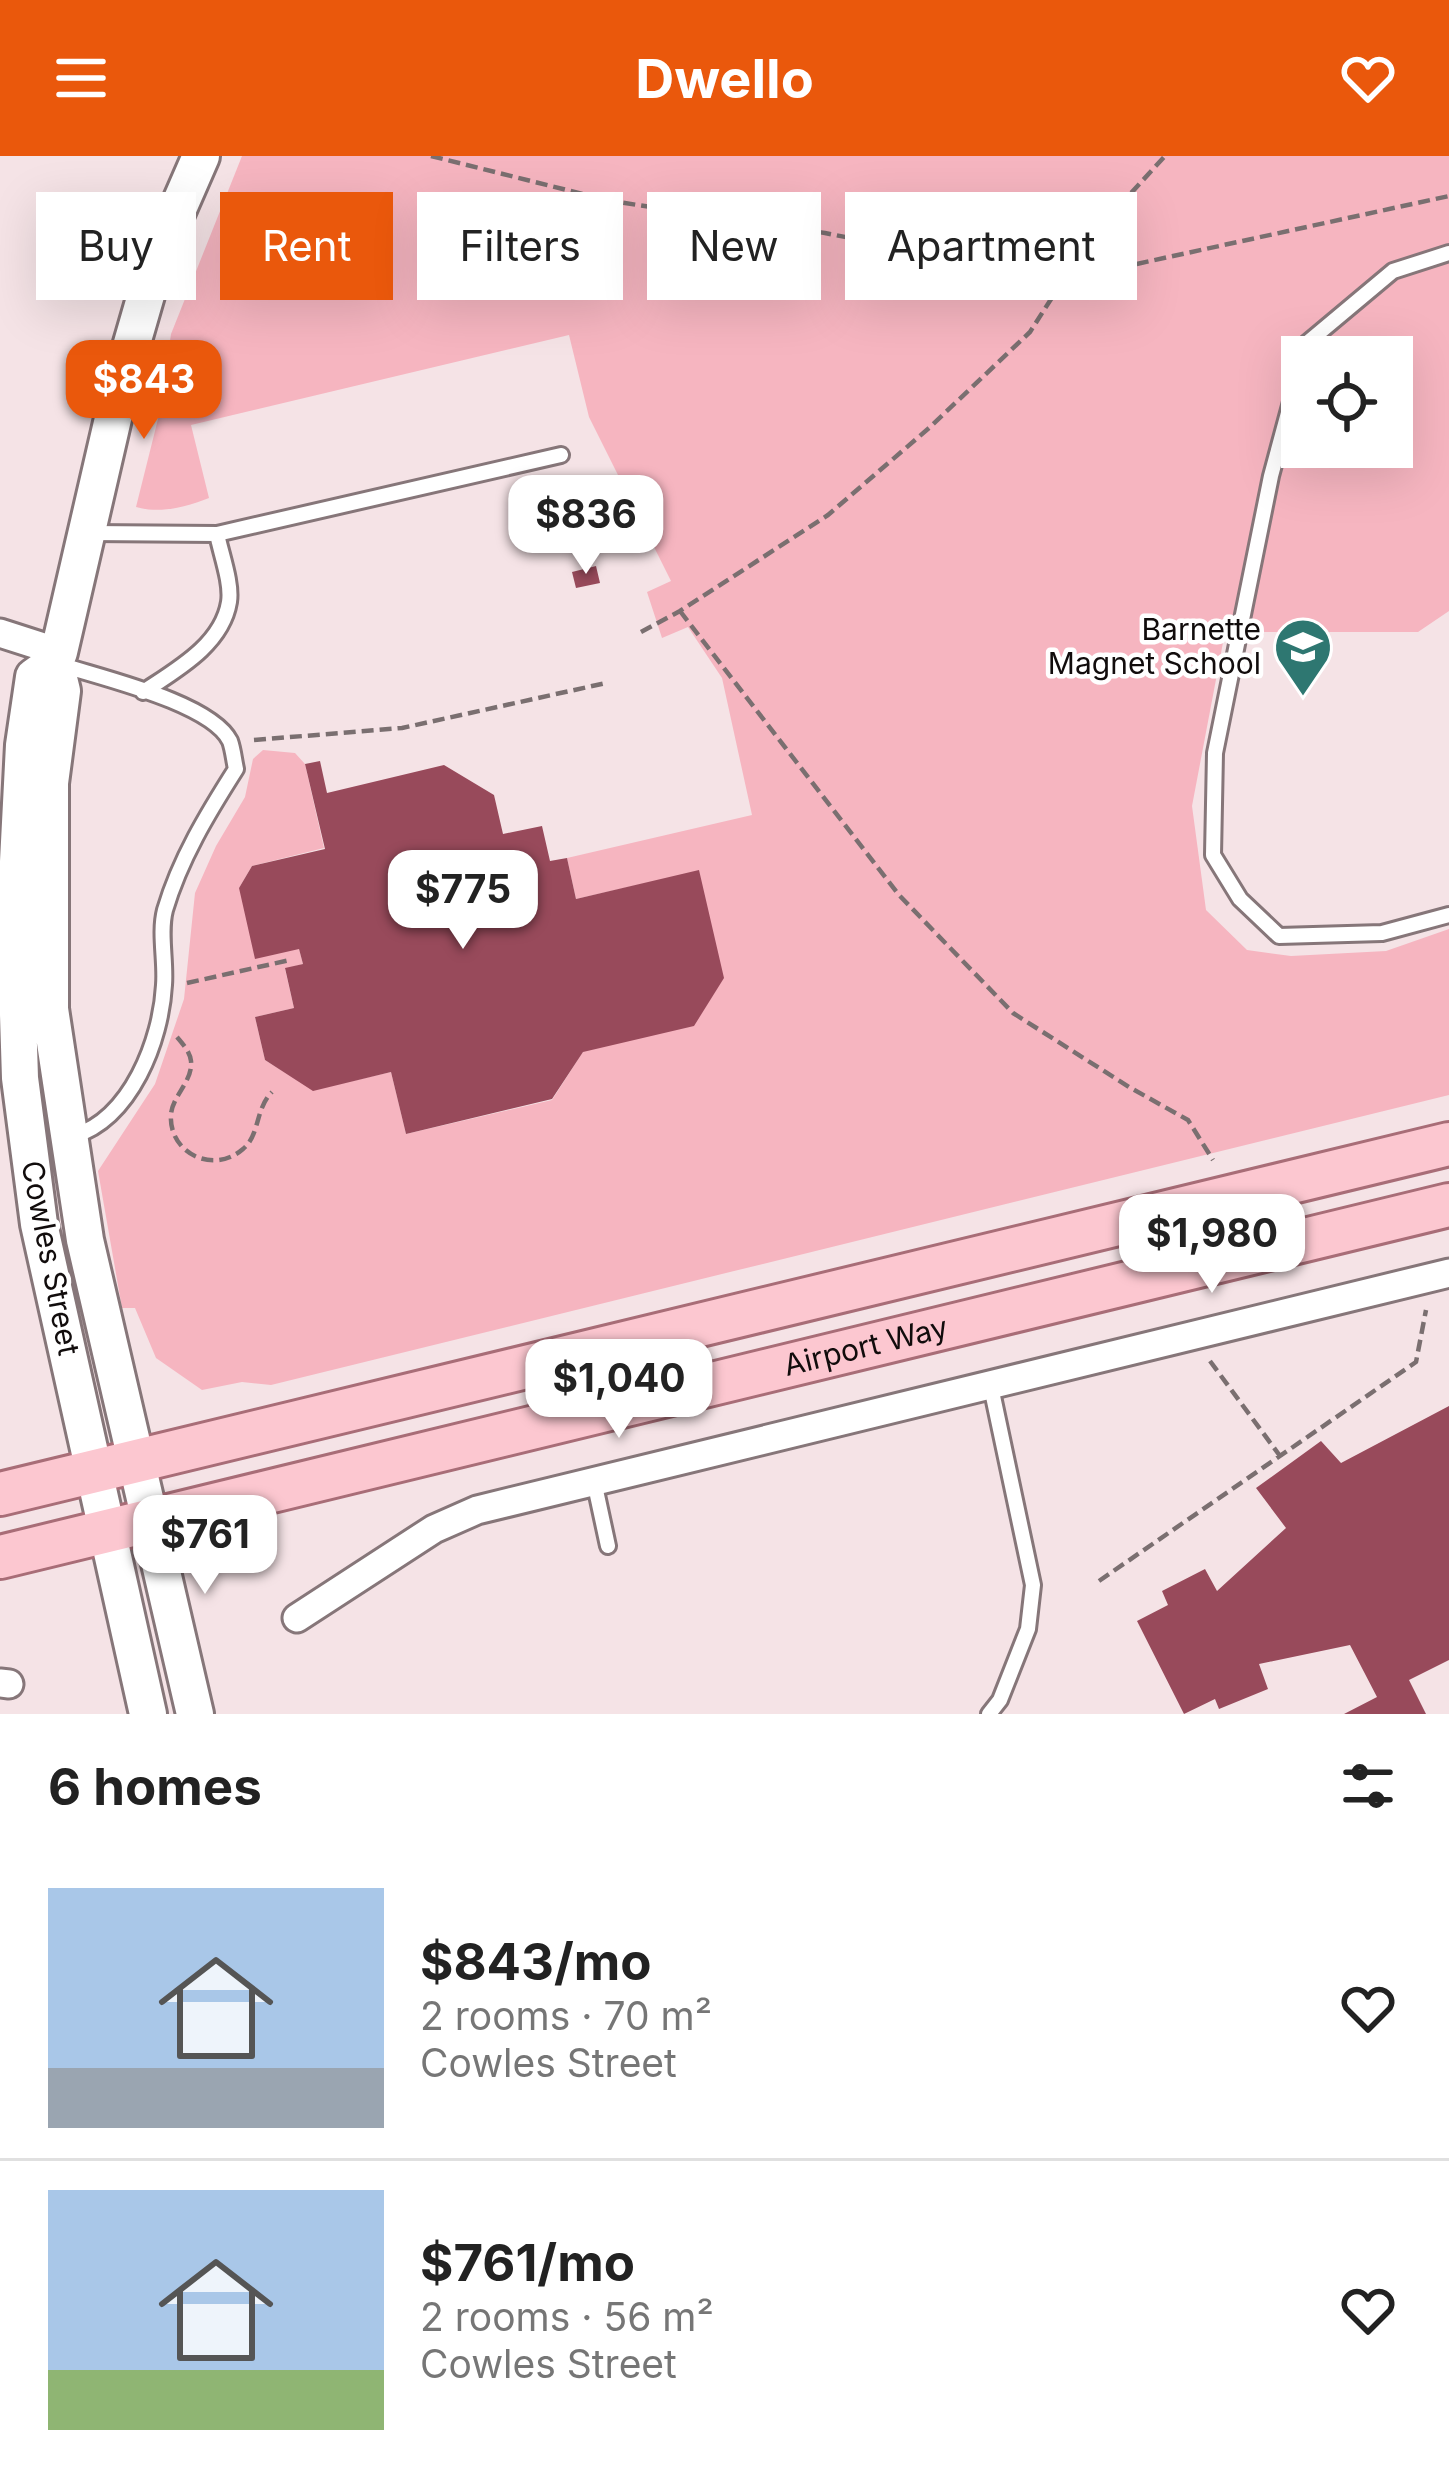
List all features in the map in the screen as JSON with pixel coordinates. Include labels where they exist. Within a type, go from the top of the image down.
[{"type":"main road","name":"Cowles Street","points":[[148,1714],[39,1224],[20,1078],[24,745],[157,256],[200,156]]},
{"type":"main road","name":"Cowles Street","points":[[21,929],[50,1009],[85,1240],[195,1714]]},
{"type":"main road","name":"Airport Way","points":[[0,1494],[1449,1144]]},
{"type":"main road","name":"Airport Way","points":[[0,1557],[1449,1205]]},
{"type":"street","points":[[0,633],[49,664]]},
{"type":"street","points":[[297,1618],[434,1529],[477,1510],[1449,1274]]},
{"type":"lane","points":[[1317,336],[1394,271],[1449,253]]},
{"type":"lane","points":[[1281,437],[1215,753],[1213,856],[1240,899],[1280,937],[1382,933],[1449,915]]},
{"type":"lane","points":[[85,533],[218,534],[561,455]]},
{"type":"lane","points":[[143,692],[190,661],[213,636],[229,601],[218,534]]},
{"type":"lane","points":[[49,664],[166,696],[218,726],[230,742],[236,769],[198,829],[164,914],[164,988],[154,1045],[121,1102],[97,1129],[69,1138]]},
{"type":"lane","points":[[989,1714],[1000,1700],[1028,1628],[1034,1585],[990,1382]]},
{"type":"lane","points":[[594,1479],[608,1546]]},
{"type":"path","points":[[431,156],[611,201],[845,237]]},
{"type":"path","points":[[1132,192],[1165,156]]},
{"type":"path","points":[[1137,264],[1449,196]]},
{"type":"path","points":[[641,632],[828,514],[929,428],[1030,332],[1050,300]]},
{"type":"path","points":[[680,611],[899,895],[1013,1013],[1188,1120],[1213,1160]]},
{"type":"path","points":[[230,742],[402,728],[605,683]]},
{"type":"path","points":[[164,988],[290,960]]},
{"type":"path","points":[[158,1024],[180,1038],[191,1062],[171,1118],[180,1147],[193,1156],[209,1161],[228,1159],[245,1148],[254,1136],[258,1110],[272,1092]]},
{"type":"path","points":[[1099,1581],[1416,1362],[1427,1304]]},
{"type":"path","points":[[1210,1361],[1280,1456]]},
{"type":"shaded area","points":[[242,156],[1449,156],[1449,611],[1418,632],[1225,632],[1192,806],[1206,910],[1247,950],[1291,956],[1386,951],[1449,929],[1449,1095],[271,1385],[242,1382],[202,1390],[156,1358],[135,1308],[122,1308],[98,1171],[155,1084],[184,999],[195,893],[245,797],[253,759],[263,750],[295,753],[305,764],[324,848],[252,866],[239,888],[299,949],[303,964],[285,969],[294,1008],[255,1017],[265,1060],[313,1090],[391,1072],[406,1134],[552,1100],[699,871],[576,899],[567,858],[752,815],[722,678],[688,627],[662,638],[647,592],[671,581],[589,417],[569,335],[191,425],[209,498],[154,510],[136,507],[160,411],[171,334],[185,300],[196,300],[196,271],[220,211],[220,300],[393,300],[393,192],[228,192]]},
{"type":"building","points":[[596,566],[600,583],[576,588],[572,572]]},
{"type":"building","points":[[320,761],[327,793],[444,765],[494,795],[503,834],[542,826],[550,861],[567,858],[576,899],[699,870],[724,978],[694,1026],[583,1052],[552,1099],[406,1134],[391,1072],[313,1091],[265,1060],[255,1017],[294,1008],[285,968],[303,964],[299,949],[255,959],[239,888],[252,866],[325,849],[305,764]]},
{"type":"building","points":[[1449,1406],[1449,1660],[1409,1680],[1426,1714],[1344,1714],[1377,1697],[1350,1645],[1259,1664],[1268,1689],[1219,1709],[1215,1699],[1184,1714],[1137,1621],[1168,1605],[1162,1591],[1205,1569],[1217,1591],[1286,1528],[1256,1488],[1321,1441],[1341,1463]]},
{"type":"place","name":"Barnette Magnet School","points":[[1303,698]]}]
